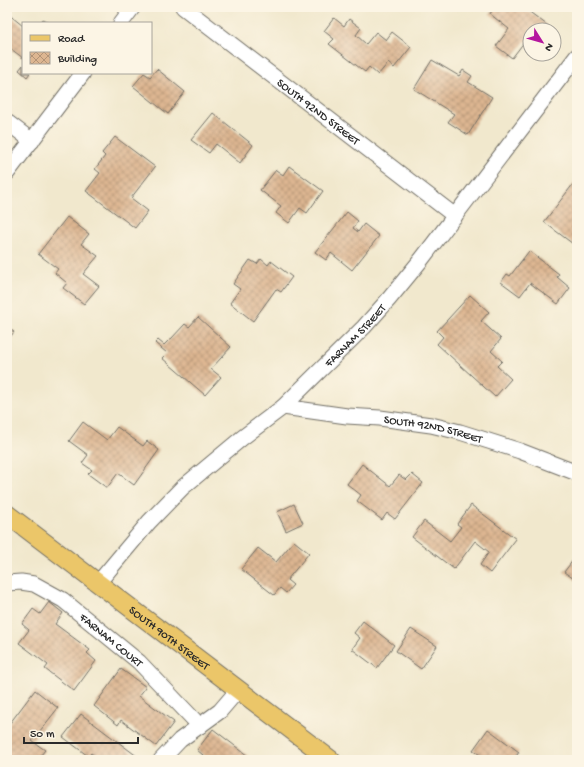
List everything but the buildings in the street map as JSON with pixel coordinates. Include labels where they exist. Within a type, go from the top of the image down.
[{"type":"main road","name":"SOUTH 90TH STREET","points":[[7,514],[331,760]]},
{"type":"street","points":[[122,22],[133,7]]},
{"type":"street","name":"SOUTH 92ND STREET","points":[[183,7],[455,216]]},
{"type":"street","name":"FARNAM STREET","points":[[98,583],[149,522],[182,488],[242,438],[283,407],[324,368],[389,299],[455,216],[577,56]]},
{"type":"street","points":[[7,174],[82,74]]},
{"type":"street","points":[[7,122],[32,141]]},
{"type":"street","name":"SOUTH 92ND STREET","points":[[283,407],[347,416],[404,420],[431,425],[460,432],[520,451],[577,473]]},
{"type":"street","name":"FARNAM COURT","points":[[7,583],[21,582],[34,584],[63,600],[144,667],[200,726]]},
{"type":"street","points":[[161,760],[180,740],[220,711],[238,690]]}]
